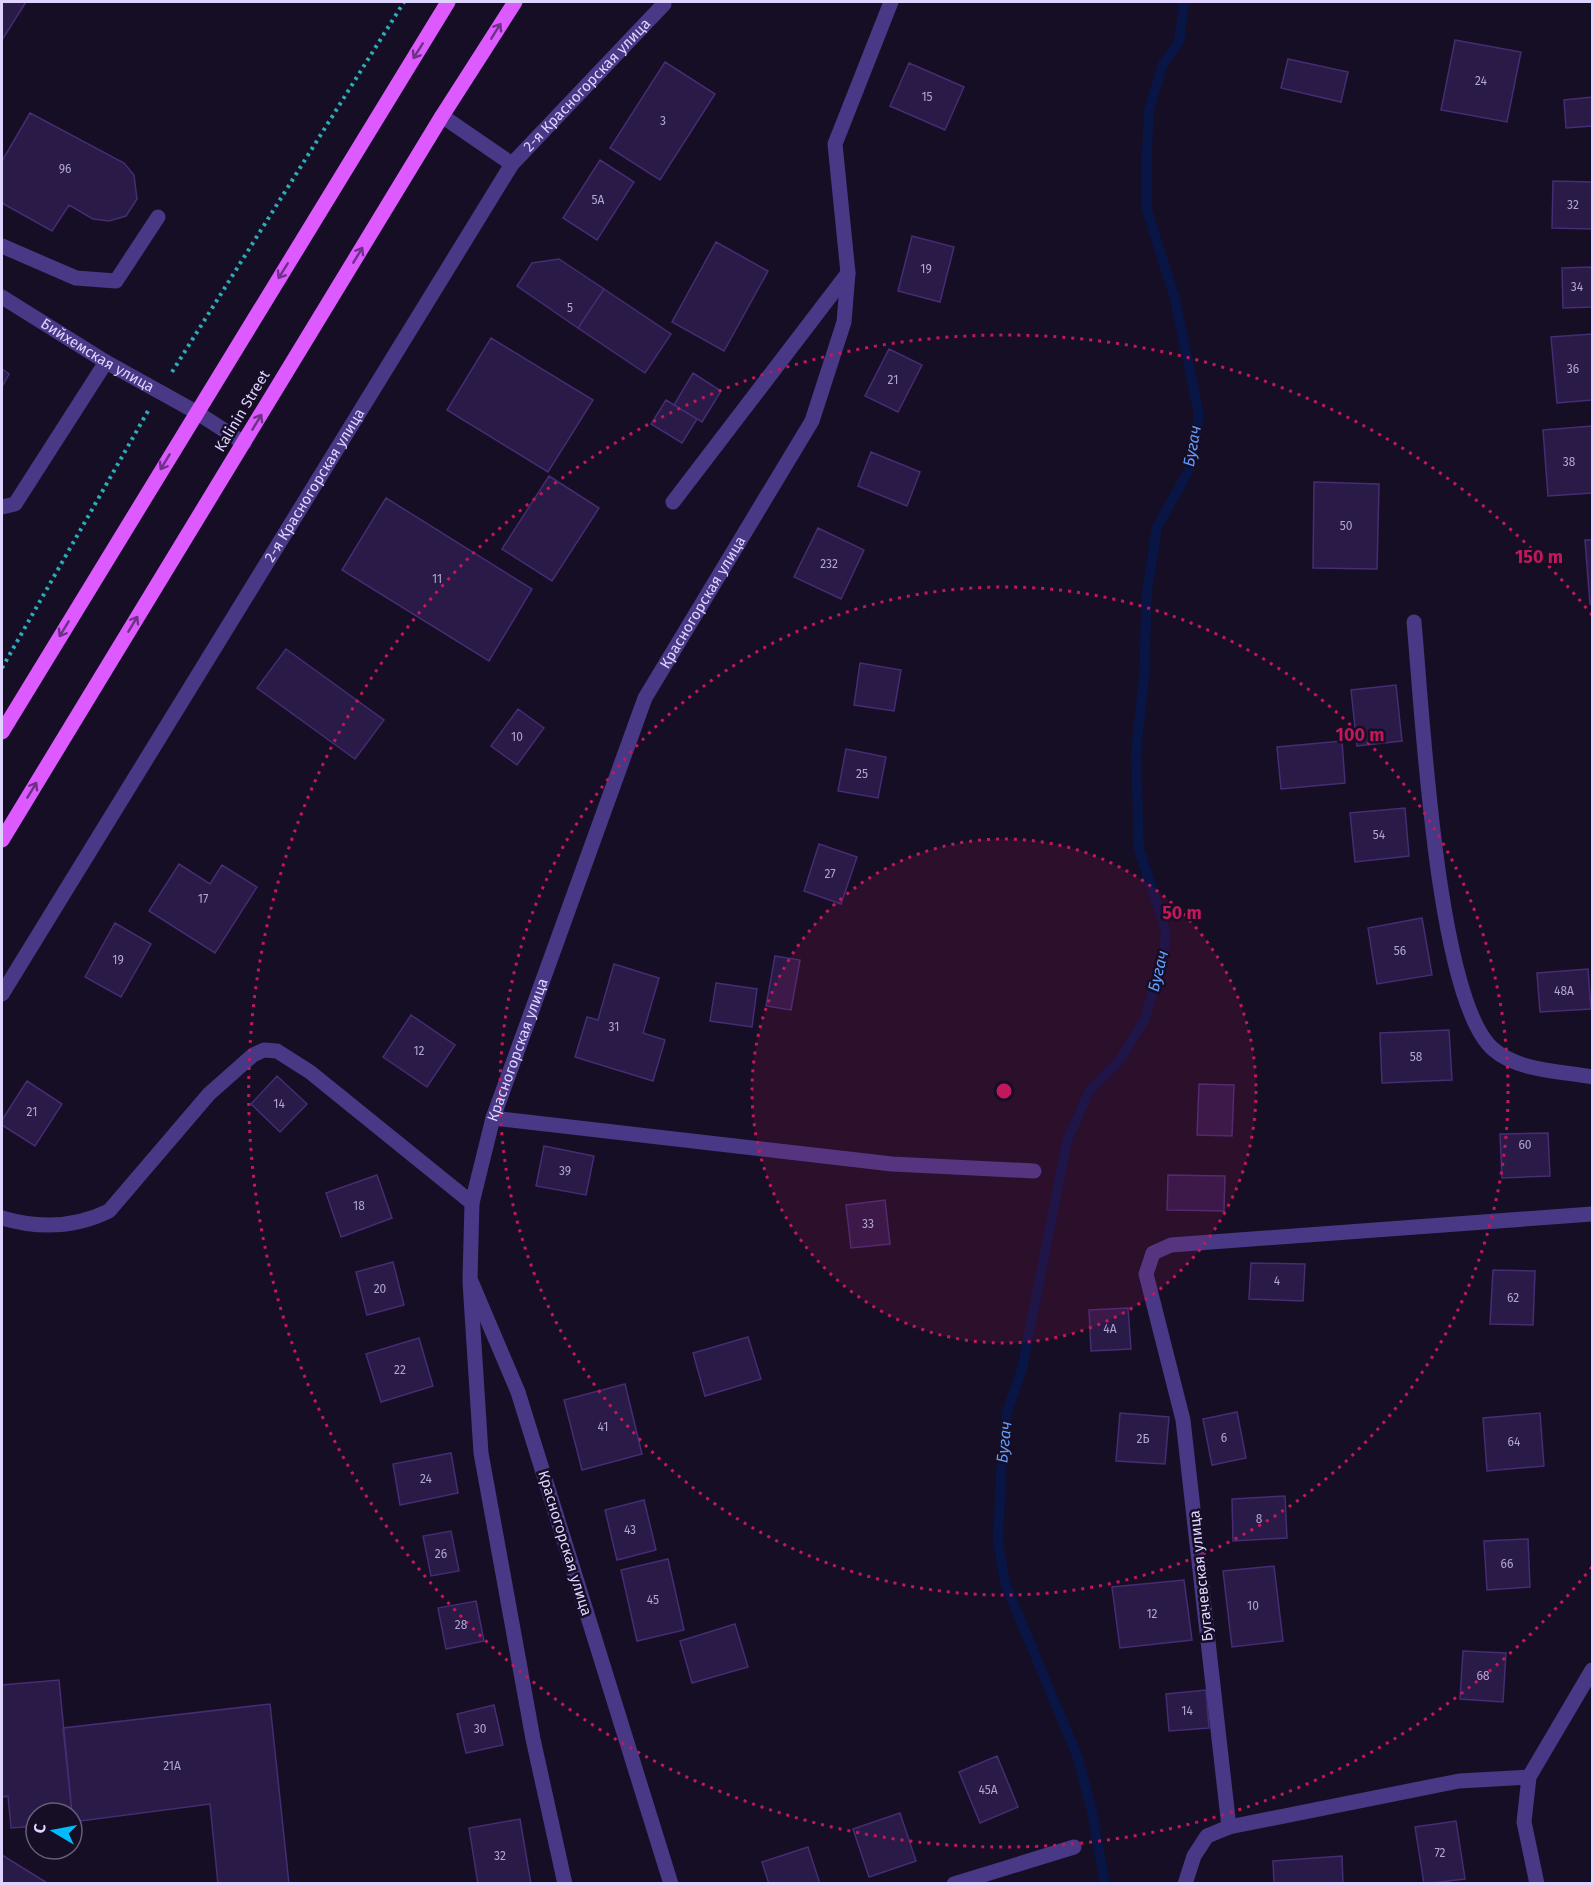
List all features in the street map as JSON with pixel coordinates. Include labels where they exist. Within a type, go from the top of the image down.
[{"type":"main road","points":[[2,732],[448,2]]},
{"type":"main road","name":"Kalinin Street","points":[[2,840],[442,116],[515,2]]},
{"type":"street","name":"Красногорская улица","points":[[671,1884],[518,1392],[470,1279],[472,1203],[493,1118],[645,698],[812,421],[844,322],[848,273],[835,144],[891,2]]},
{"type":"street","name":"2-я Красногорская улица","points":[[2,994],[512,164],[664,4]]},
{"type":"street","points":[[442,116],[512,164]]},
{"type":"street","points":[[2,246],[76,278],[116,281],[158,217]]},
{"type":"street","points":[[673,502],[848,273]]},
{"type":"street","name":"Бийхемская улица","points":[[2,297],[106,362],[160,390],[244,443]]},
{"type":"street","points":[[2,507],[15,504],[106,362]]},
{"type":"street","points":[[1414,622],[1440,889],[1456,968],[1475,1024],[1492,1048],[1512,1062],[1593,1077]]},
{"type":"street","points":[[2,1218],[33,1225],[62,1226],[87,1222],[109,1211],[209,1094],[253,1055],[264,1050],[277,1052],[310,1072],[472,1203]]},
{"type":"street","points":[[493,1118],[871,1162],[1034,1171]]},
{"type":"street","name":"Бугачевская улица","points":[[1229,1827],[1183,1420],[1146,1274],[1153,1253],[1171,1245],[1593,1214]]},
{"type":"street","points":[[470,1279],[481,1453],[534,1739],[565,1884]]},
{"type":"street","points":[[1537,1884],[1524,1822],[1529,1777],[1593,1670]]},
{"type":"street","points":[[1185,1884],[1194,1856],[1207,1836],[1229,1827],[1458,1781],[1529,1777]]},
{"type":"street","points":[[954,1884],[1074,1847]]},
{"type":"path","points":[[2,669],[160,390],[404,2]]},
{"type":"building","points":[[2,2],[26,2],[2,40]]},
{"type":"building","points":[[1455,40],[1521,52],[1507,122],[1441,110]]},
{"type":"building","points":[[1288,59],[1348,72],[1341,102],[1281,88]]},
{"type":"building","points":[[665,62],[715,94],[660,180],[610,148]]},
{"type":"building","points":[[909,63],[964,87],[945,130],[890,106]]},
{"type":"building","points":[[1592,97],[1592,126],[1566,128],[1564,100]]},
{"type":"building","points":[[30,113],[124,163],[134,175],[137,199],[126,216],[109,221],[93,219],[69,205],[52,231],[2,203],[2,161]]},
{"type":"building","points":[[600,160],[634,182],[597,240],[563,218]]},
{"type":"building","points":[[1553,181],[1592,182],[1592,229],[1552,228]]},
{"type":"building","points":[[912,236],[954,247],[940,302],[898,291]]},
{"type":"building","points":[[716,242],[768,271],[724,351],[672,322]]},
{"type":"building","points":[[559,259],[604,289],[578,328],[517,286],[532,263]]},
{"type":"building","points":[[1592,267],[1592,307],[1563,308],[1562,268]]},
{"type":"building","points":[[604,289],[671,334],[645,373],[578,328]]},
{"type":"building","points":[[1592,334],[1592,400],[1557,403],[1551,337]]},
{"type":"building","points":[[491,338],[593,400],[548,472],[447,410]]},
{"type":"building","points":[[889,349],[922,365],[898,412],[865,396]]},
{"type":"building","points":[[2,369],[9,374],[2,387]]},
{"type":"building","points":[[693,373],[721,391],[702,422],[674,405]]},
{"type":"building","points":[[666,400],[697,419],[682,443],[651,424]]},
{"type":"building","points":[[1592,426],[1592,493],[1548,496],[1543,430]]},
{"type":"building","points":[[871,452],[920,472],[907,506],[858,486]]},
{"type":"building","points":[[549,476],[599,508],[552,581],[502,549]]},
{"type":"building","points":[[1314,482],[1379,484],[1377,569],[1313,568]]},
{"type":"building","points":[[386,498],[532,589],[489,661],[342,570]]},
{"type":"building","points":[[818,528],[864,550],[841,599],[794,577]]},
{"type":"building","points":[[1585,540],[1592,540],[1592,604],[1590,604]]},
{"type":"building","points":[[286,649],[384,720],[355,759],[257,688]]},
{"type":"building","points":[[860,663],[901,670],[894,711],[854,705]]},
{"type":"building","points":[[1396,685],[1402,741],[1357,746],[1351,690]]},
{"type":"building","points":[[518,709],[544,728],[517,765],[491,746]]},
{"type":"building","points":[[1342,741],[1345,783],[1281,789],[1277,747]]},
{"type":"building","points":[[846,749],[886,757],[878,798],[838,791]]},
{"type":"building","points":[[1405,808],[1409,856],[1355,862],[1350,813]]},
{"type":"building","points":[[819,844],[857,857],[841,904],[804,891]]},
{"type":"building","points":[[179,864],[210,884],[222,865],[257,887],[215,953],[149,911]]},
{"type":"building","points":[[1422,918],[1432,975],[1377,984],[1368,928]]},
{"type":"building","points":[[115,923],[151,944],[121,997],[85,977]]},
{"type":"building","points":[[775,956],[800,960],[791,1010],[766,1006]]},
{"type":"building","points":[[614,964],[659,978],[643,1033],[665,1040],[653,1081],[575,1057],[587,1017],[598,1020]]},
{"type":"building","points":[[1588,969],[1591,1009],[1540,1012],[1537,973]]},
{"type":"building","points":[[716,983],[757,989],[752,1027],[710,1021]]},
{"type":"building","points":[[411,1015],[455,1045],[427,1087],[383,1057]]},
{"type":"building","points":[[1449,1030],[1452,1080],[1382,1083],[1380,1033]]},
{"type":"building","points":[[277,1076],[307,1104],[280,1132],[251,1104]]},
{"type":"building","points":[[27,1081],[62,1104],[35,1146],[2,1125],[2,1120]]},
{"type":"building","points":[[1199,1084],[1234,1085],[1232,1136],[1197,1135]]},
{"type":"building","points":[[1548,1133],[1550,1176],[1502,1178],[1500,1134]]},
{"type":"building","points":[[544,1146],[594,1156],[586,1195],[536,1186]]},
{"type":"building","points":[[377,1175],[392,1218],[341,1237],[326,1193]]},
{"type":"building","points":[[1168,1175],[1225,1176],[1224,1211],[1167,1210]]},
{"type":"building","points":[[885,1200],[890,1244],[851,1248],[846,1205]]},
{"type":"building","points":[[393,1262],[404,1305],[367,1315],[356,1272]]},
{"type":"building","points":[[1251,1263],[1305,1264],[1303,1301],[1249,1299]]},
{"type":"building","points":[[1493,1270],[1535,1271],[1533,1325],[1490,1324]]},
{"type":"building","points":[[1128,1308],[1131,1349],[1091,1351],[1089,1310]]},
{"type":"building","points":[[748,1337],[761,1379],[705,1396],[693,1353]]},
{"type":"building","points":[[419,1338],[433,1386],[381,1402],[366,1354]]},
{"type":"building","points":[[625,1384],[642,1454],[582,1470],[564,1400]]},
{"type":"building","points":[[1237,1412],[1246,1458],[1212,1465],[1203,1419]]},
{"type":"building","points":[[1120,1413],[1169,1417],[1165,1464],[1116,1461]]},
{"type":"building","points":[[1540,1413],[1544,1466],[1487,1471],[1483,1418]]},
{"type":"building","points":[[451,1453],[458,1493],[400,1505],[393,1464]]},
{"type":"building","points":[[1285,1496],[1287,1538],[1233,1541],[1232,1499]]},
{"type":"building","points":[[644,1500],[656,1550],[617,1560],[605,1510]]},
{"type":"building","points":[[451,1531],[459,1571],[431,1576],[423,1536]]},
{"type":"building","points":[[1528,1539],[1530,1587],[1487,1590],[1484,1541]]},
{"type":"building","points":[[668,1559],[684,1630],[637,1641],[621,1570]]},
{"type":"building","points":[[1274,1566],[1283,1641],[1232,1647],[1223,1571]]},
{"type":"building","points":[[1184,1580],[1192,1640],[1120,1648],[1112,1587]]},
{"type":"building","points":[[476,1601],[484,1641],[446,1649],[438,1608]]},
{"type":"building","points":[[735,1624],[748,1667],[692,1683],[680,1641]]},
{"type":"building","points":[[1463,1651],[1506,1653],[1503,1702],[1460,1699]]},
{"type":"building","points":[[59,1680],[71,1801],[24,1801],[24,1827],[11,1828],[8,1796],[2,1797],[2,1685]]},
{"type":"building","points":[[1206,1690],[1209,1728],[1169,1731],[1166,1694]]},
{"type":"building","points":[[270,1704],[289,1884],[218,1884],[210,1804],[84,1821],[84,1801],[71,1801],[63,1728]]},
{"type":"building","points":[[494,1705],[503,1745],[466,1753],[457,1714]]},
{"type":"building","points":[[997,1756],[1018,1807],[980,1823],[959,1772]]},
{"type":"building","points":[[900,1813],[916,1861],[869,1877],[853,1829]]},
{"type":"building","points":[[520,1819],[531,1884],[478,1884],[469,1828]]},
{"type":"building","points":[[1456,1821],[1465,1879],[1424,1884],[1415,1827]]},
{"type":"building","points":[[808,1847],[820,1884],[769,1884],[762,1862]]},
{"type":"building","points":[[2,1855],[47,1883],[2,1884]]},
{"type":"building","points":[[1342,1856],[1343,1884],[1274,1884],[1273,1861]]},
{"type":"waterway","name":"Бугач","points":[[1105,1884],[1092,1812],[1078,1758],[1005,1583],[998,1542],[1002,1454],[1007,1412],[1022,1369],[1067,1141],[1090,1090],[1119,1061],[1145,1019],[1164,951],[1166,932],[1139,849],[1136,753],[1144,677],[1147,591],[1157,527],[1189,470],[1198,430],[1198,410],[1175,299],[1147,210],[1147,153],[1149,110],[1163,64],[1179,42],[1184,2]]}]
